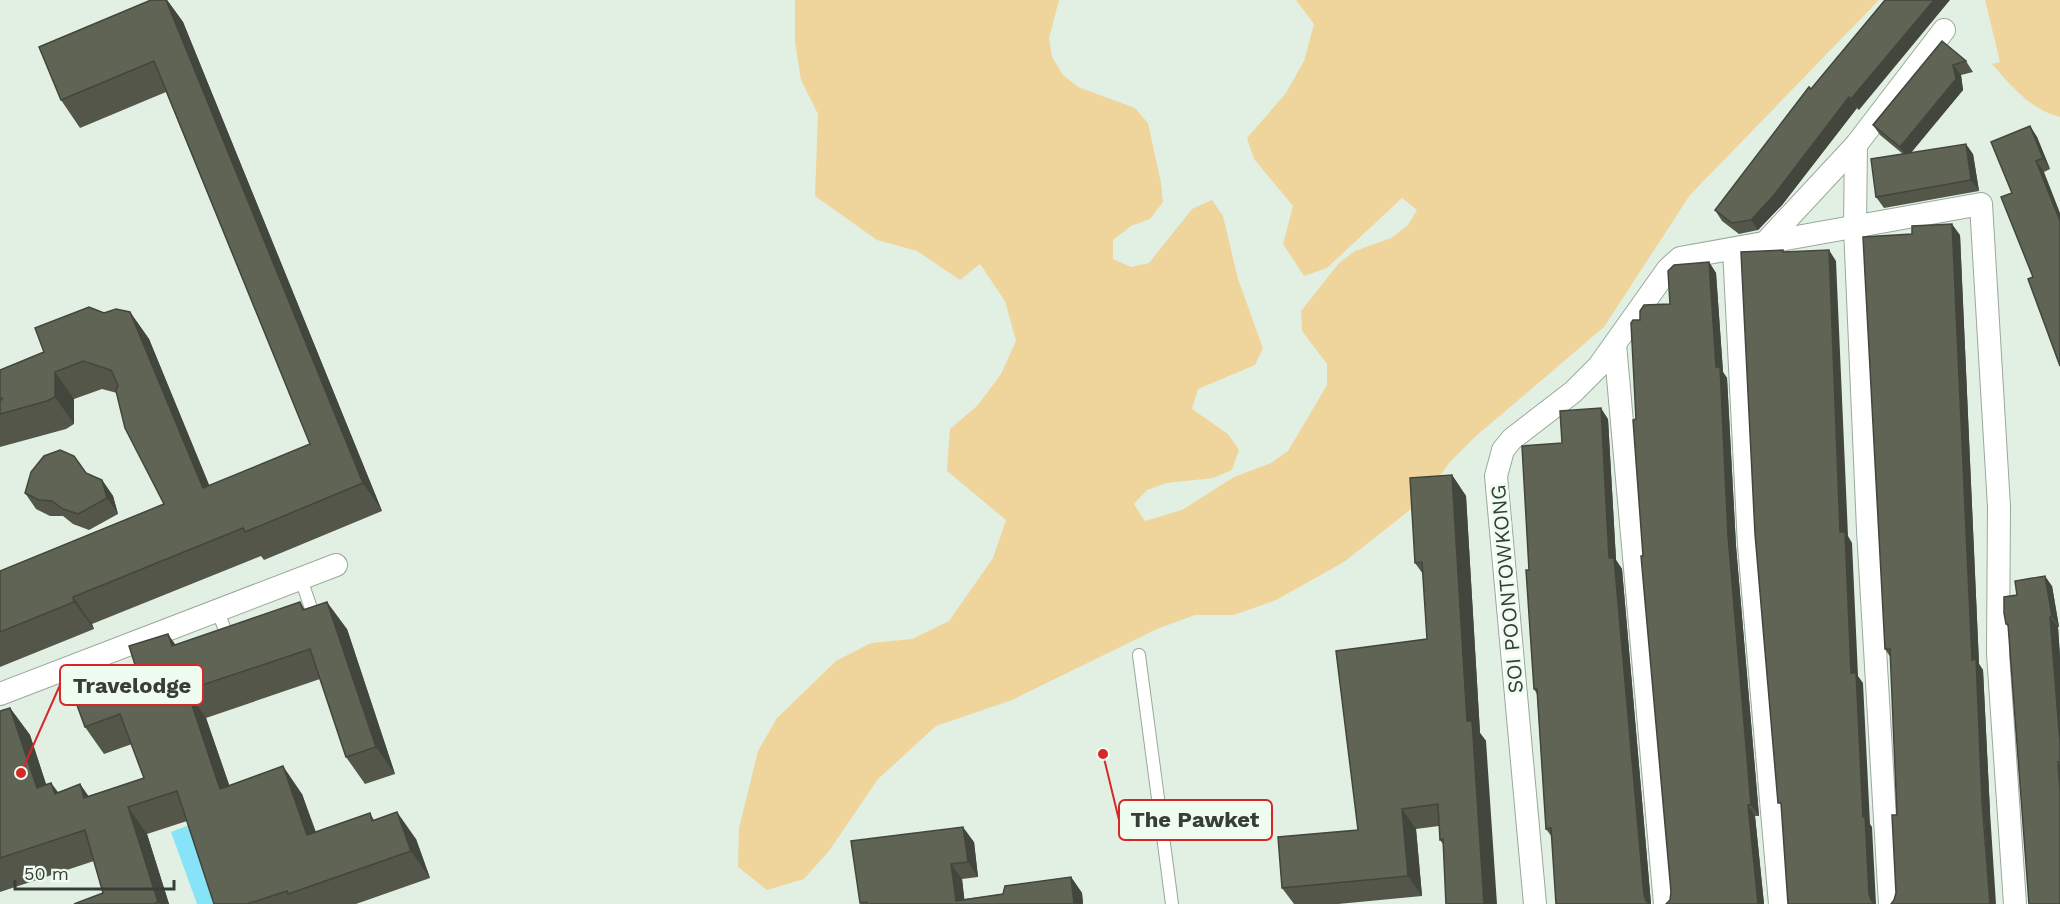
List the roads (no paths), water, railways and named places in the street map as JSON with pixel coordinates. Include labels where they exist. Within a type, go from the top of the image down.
[{"type":"street","points":[[1764,244],[1856,145],[1944,30]]},
{"type":"street","points":[[1856,145],[1855,227],[1868,530],[1890,904]]},
{"type":"street","points":[[1780,904],[1749,545],[1734,249],[1981,204],[1999,507],[1998,654],[2015,904]]},
{"type":"street","name":"SOI POONTOWKONG","points":[[1535,904],[1496,476],[1503,450],[1512,439],[1587,380],[1668,269],[1680,258],[1734,249]]},
{"type":"street","points":[[1615,344],[1665,904]]},
{"type":"street","points":[[0,694],[336,565]]},
{"type":"lane","points":[[293,622],[313,614],[301,579]]},
{"type":"lane","points":[[217,610],[231,646],[242,642]]},
{"type":"lane","points":[[1139,655],[1172,904]]},
{"type":"water","points":[[189,825],[217,904],[197,904],[171,832]]},
{"type":"place","name":"The Pawket","points":[[1103,754]]},
{"type":"place","name":"Travelodge","points":[[21,773]]}]
